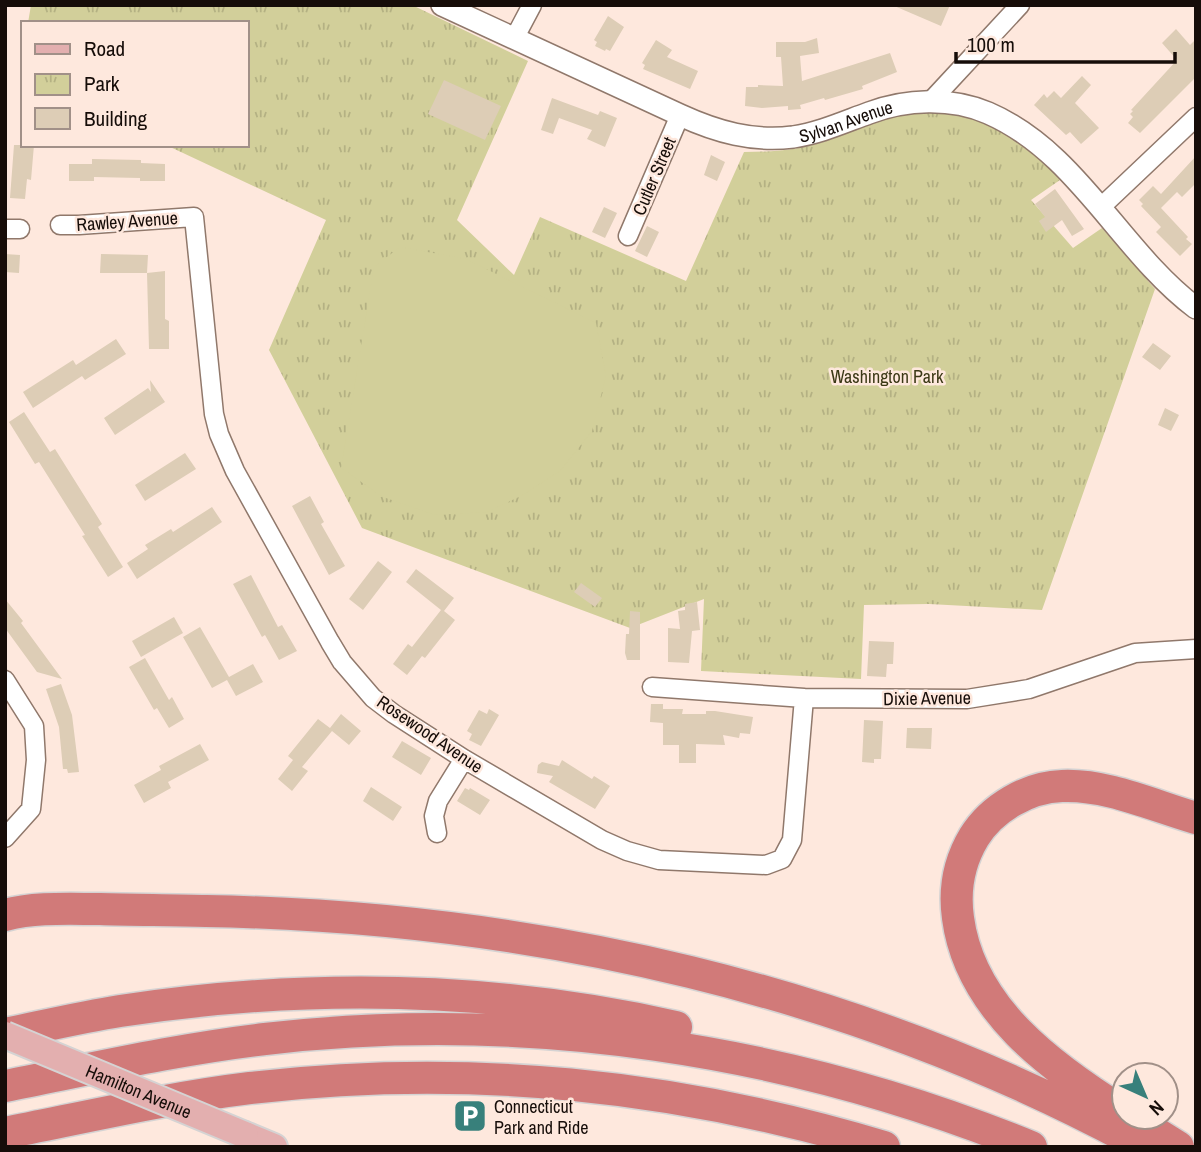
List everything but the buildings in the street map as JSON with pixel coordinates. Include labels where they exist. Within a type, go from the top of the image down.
[{"type":"highway","points":[[1110,1104],[1040,1054],[1010,1023],[984,989],[966,953],[958,923],[957,890],[960,868],[972,840],[993,815],[1017,798],[1048,788],[1089,788],[1196,818]]},
{"type":"highway","points":[[5,915],[54,909],[287,913],[473,931],[558,943],[641,959],[776,993],[902,1035],[1027,1088],[1145,1147]]},
{"type":"highway","points":[[5,1034],[122,1011],[231,998],[291,994],[419,993],[518,1000],[656,1023],[704,1035],[727,1046],[746,1060]]},
{"type":"highway","points":[[5,1086],[229,1043],[312,1034],[382,1030],[547,1031],[658,1044],[746,1060],[870,1090],[940,1112],[1031,1147]]},
{"type":"highway","points":[[5,1133],[237,1090],[340,1080],[468,1077],[606,1087],[693,1099],[789,1120],[884,1147]]},
{"type":"highway","points":[[1152,1131],[1178,1147]]},
{"type":"main road","name":"Hamilton Avenue","points":[[5,1034],[274,1147]]},
{"type":"street","name":"Sylvan Avenue","points":[[442,5],[680,116],[726,133],[753,137],[786,137],[825,129],[892,106],[930,102],[976,108],[992,114],[1023,132],[1049,154],[1176,292],[1196,308]]},
{"type":"street","points":[[514,39],[532,5]]},
{"type":"street","points":[[930,102],[1020,5]]},
{"type":"street","name":"Cutler Street","points":[[628,236],[680,116]]},
{"type":"street","points":[[1100,208],[1196,117]]},
{"type":"street","name":"Rawley Avenue","points":[[60,225],[194,217]]},
{"type":"street","name":"Rosewood Avenue","points":[[194,217],[214,414],[224,446],[342,662],[373,698],[464,759],[602,840],[627,851],[659,860],[766,865],[782,859],[792,840],[804,698]]},
{"type":"street","name":"Dixie Avenue","points":[[652,687],[804,698],[967,699],[1029,689],[1135,653],[1196,649]]},
{"type":"street","points":[[5,680],[34,726],[36,760],[31,809],[5,838]]},
{"type":"street","points":[[438,833],[434,816],[438,800],[464,759]]},
{"type":"green space","name":"Washington Park","points":[[31,5],[412,5],[528,61],[457,220],[514,275],[540,217],[686,281],[744,152],[801,148],[868,123],[897,115],[924,112],[973,118],[996,128],[1039,159],[1060,180],[1031,200],[1073,248],[1102,228],[1155,289],[1042,610],[929,604],[864,605],[861,679],[701,671],[704,599],[630,628],[362,528],[269,350],[326,220],[170,147],[248,147],[248,21],[28,21]]},
{"type":"green space","points":[[400,247],[466,259],[596,323],[606,376],[592,431],[560,471],[521,496],[487,512],[435,515],[383,497],[341,468],[374,267]]},
{"type":"place","name":"Connecticut Park and Ride","points":[[470,1116]]}]
